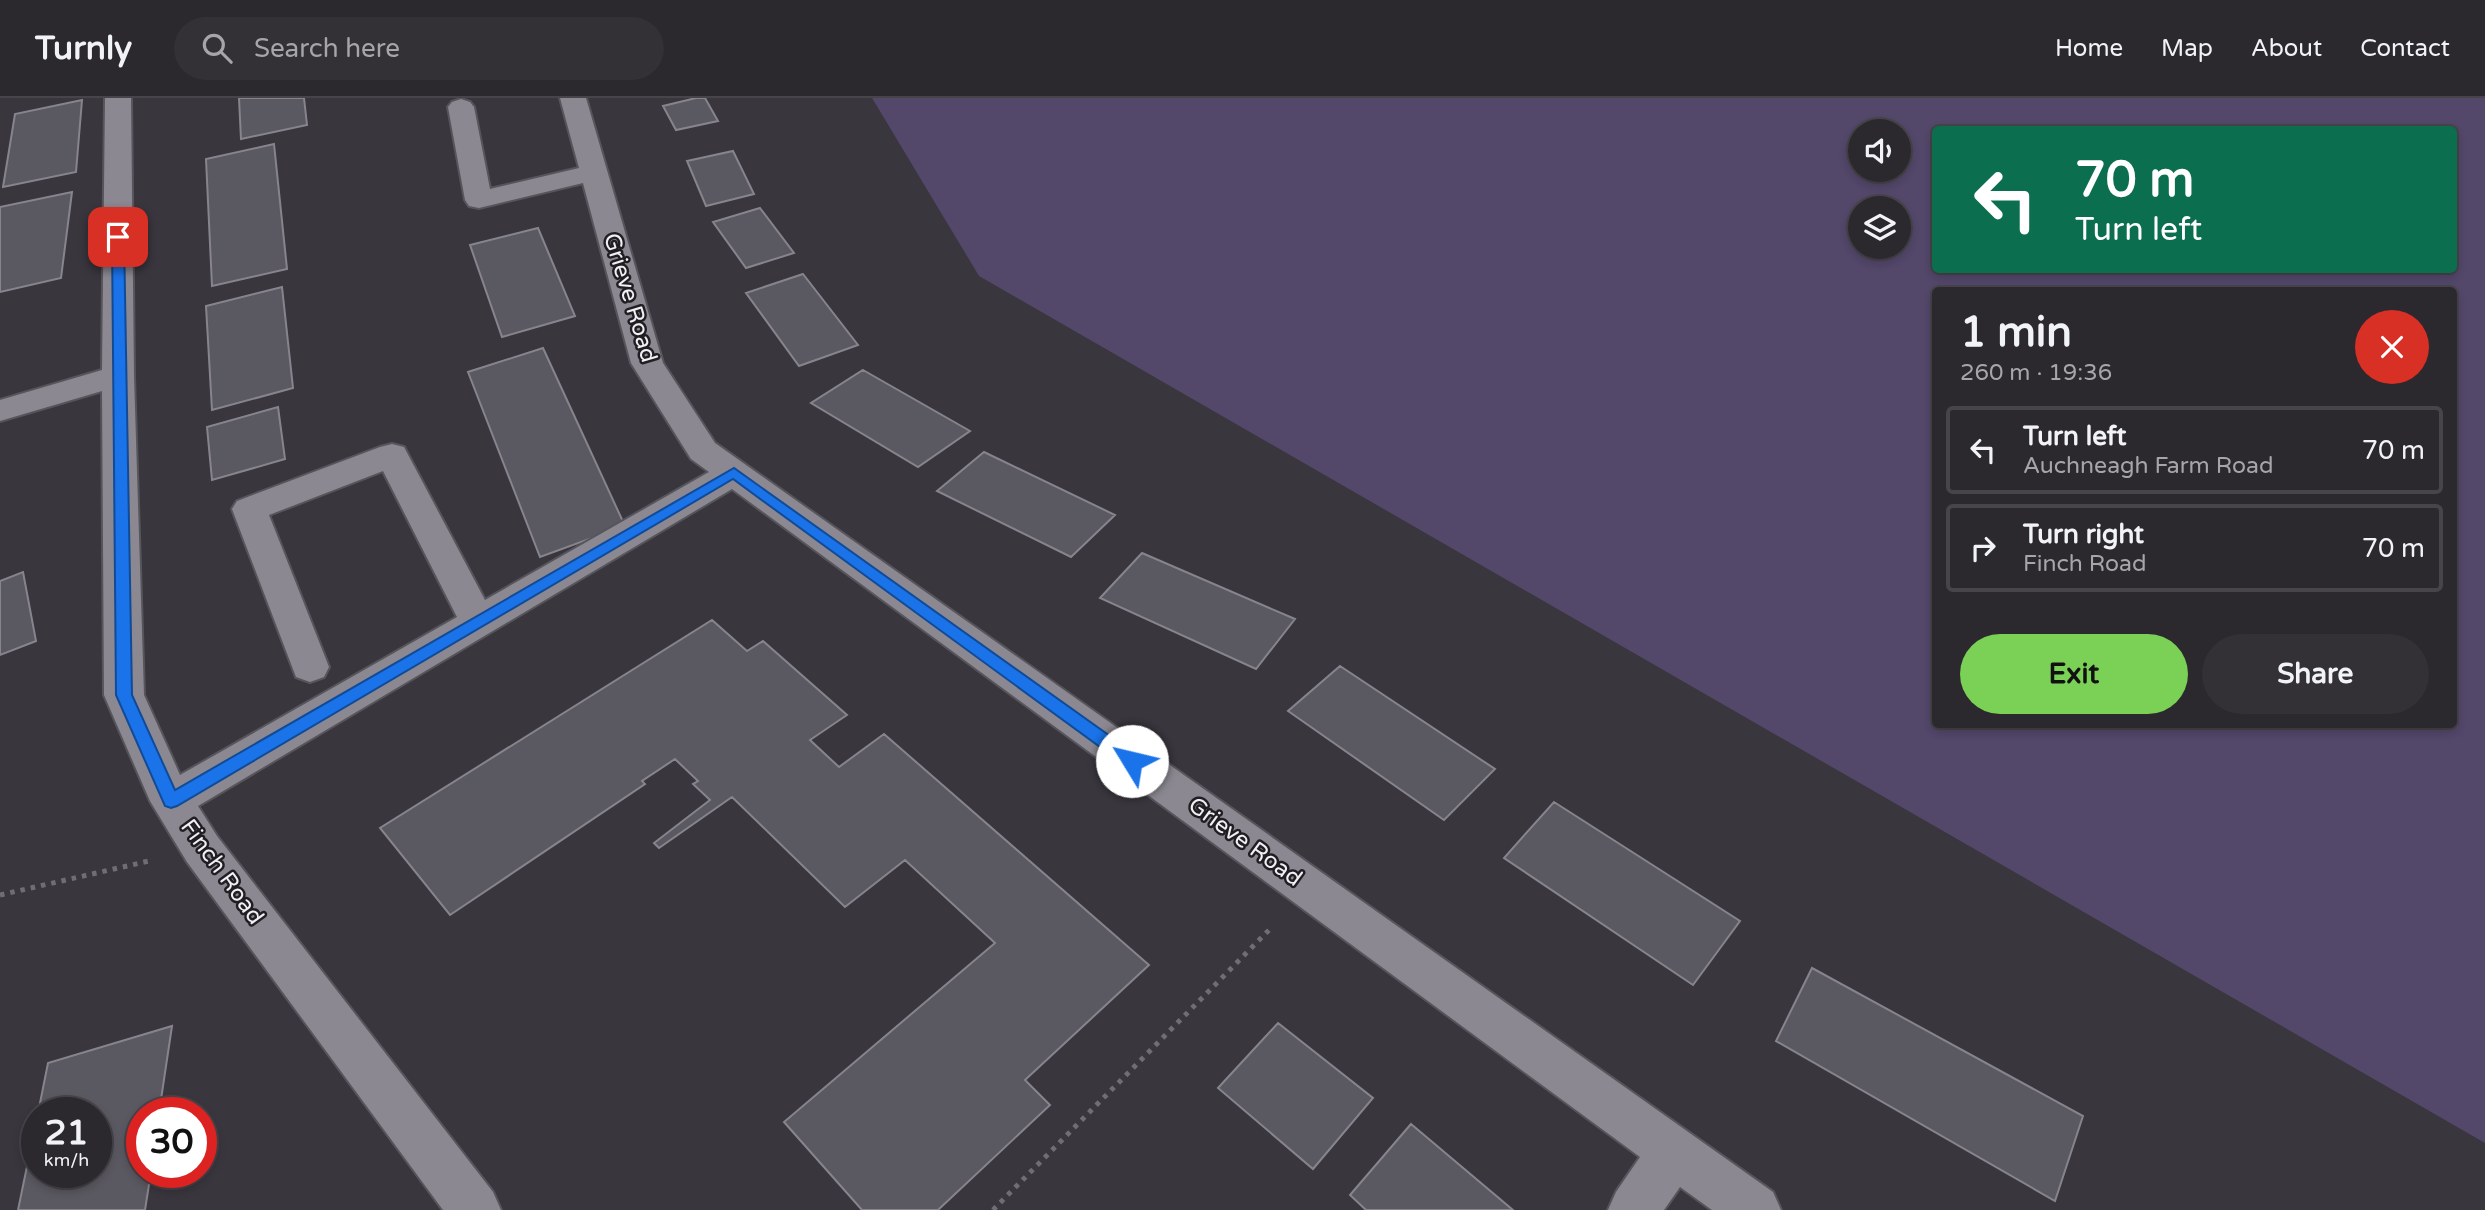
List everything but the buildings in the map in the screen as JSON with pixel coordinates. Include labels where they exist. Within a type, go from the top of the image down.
[{"type":"street","name":"Finch Road","points":[[118,98],[118,376],[124,695],[171,801],[202,849],[475,1210]]},
{"type":"street","name":"Grieve Road","points":[[573,98],[647,363],[703,451],[1755,1210]]},
{"type":"street","points":[[461,107],[479,200],[594,172]]},
{"type":"street","points":[[0,411],[118,376]]},
{"type":"street","points":[[310,667],[249,509],[392,455],[478,622]]},
{"type":"street","points":[[171,801],[734,473]]},
{"type":"street","points":[[1633,1210],[1673,1152]]},
{"type":"path","points":[[0,895],[202,849]]},
{"type":"path","points":[[993,1210],[1310,889]]},
{"type":"shaded area","points":[[872,98],[2485,98],[2485,1143],[979,276]]},
{"type":"route","points":[[118,237],[124,695],[171,801],[734,473],[1132,761]]}]
